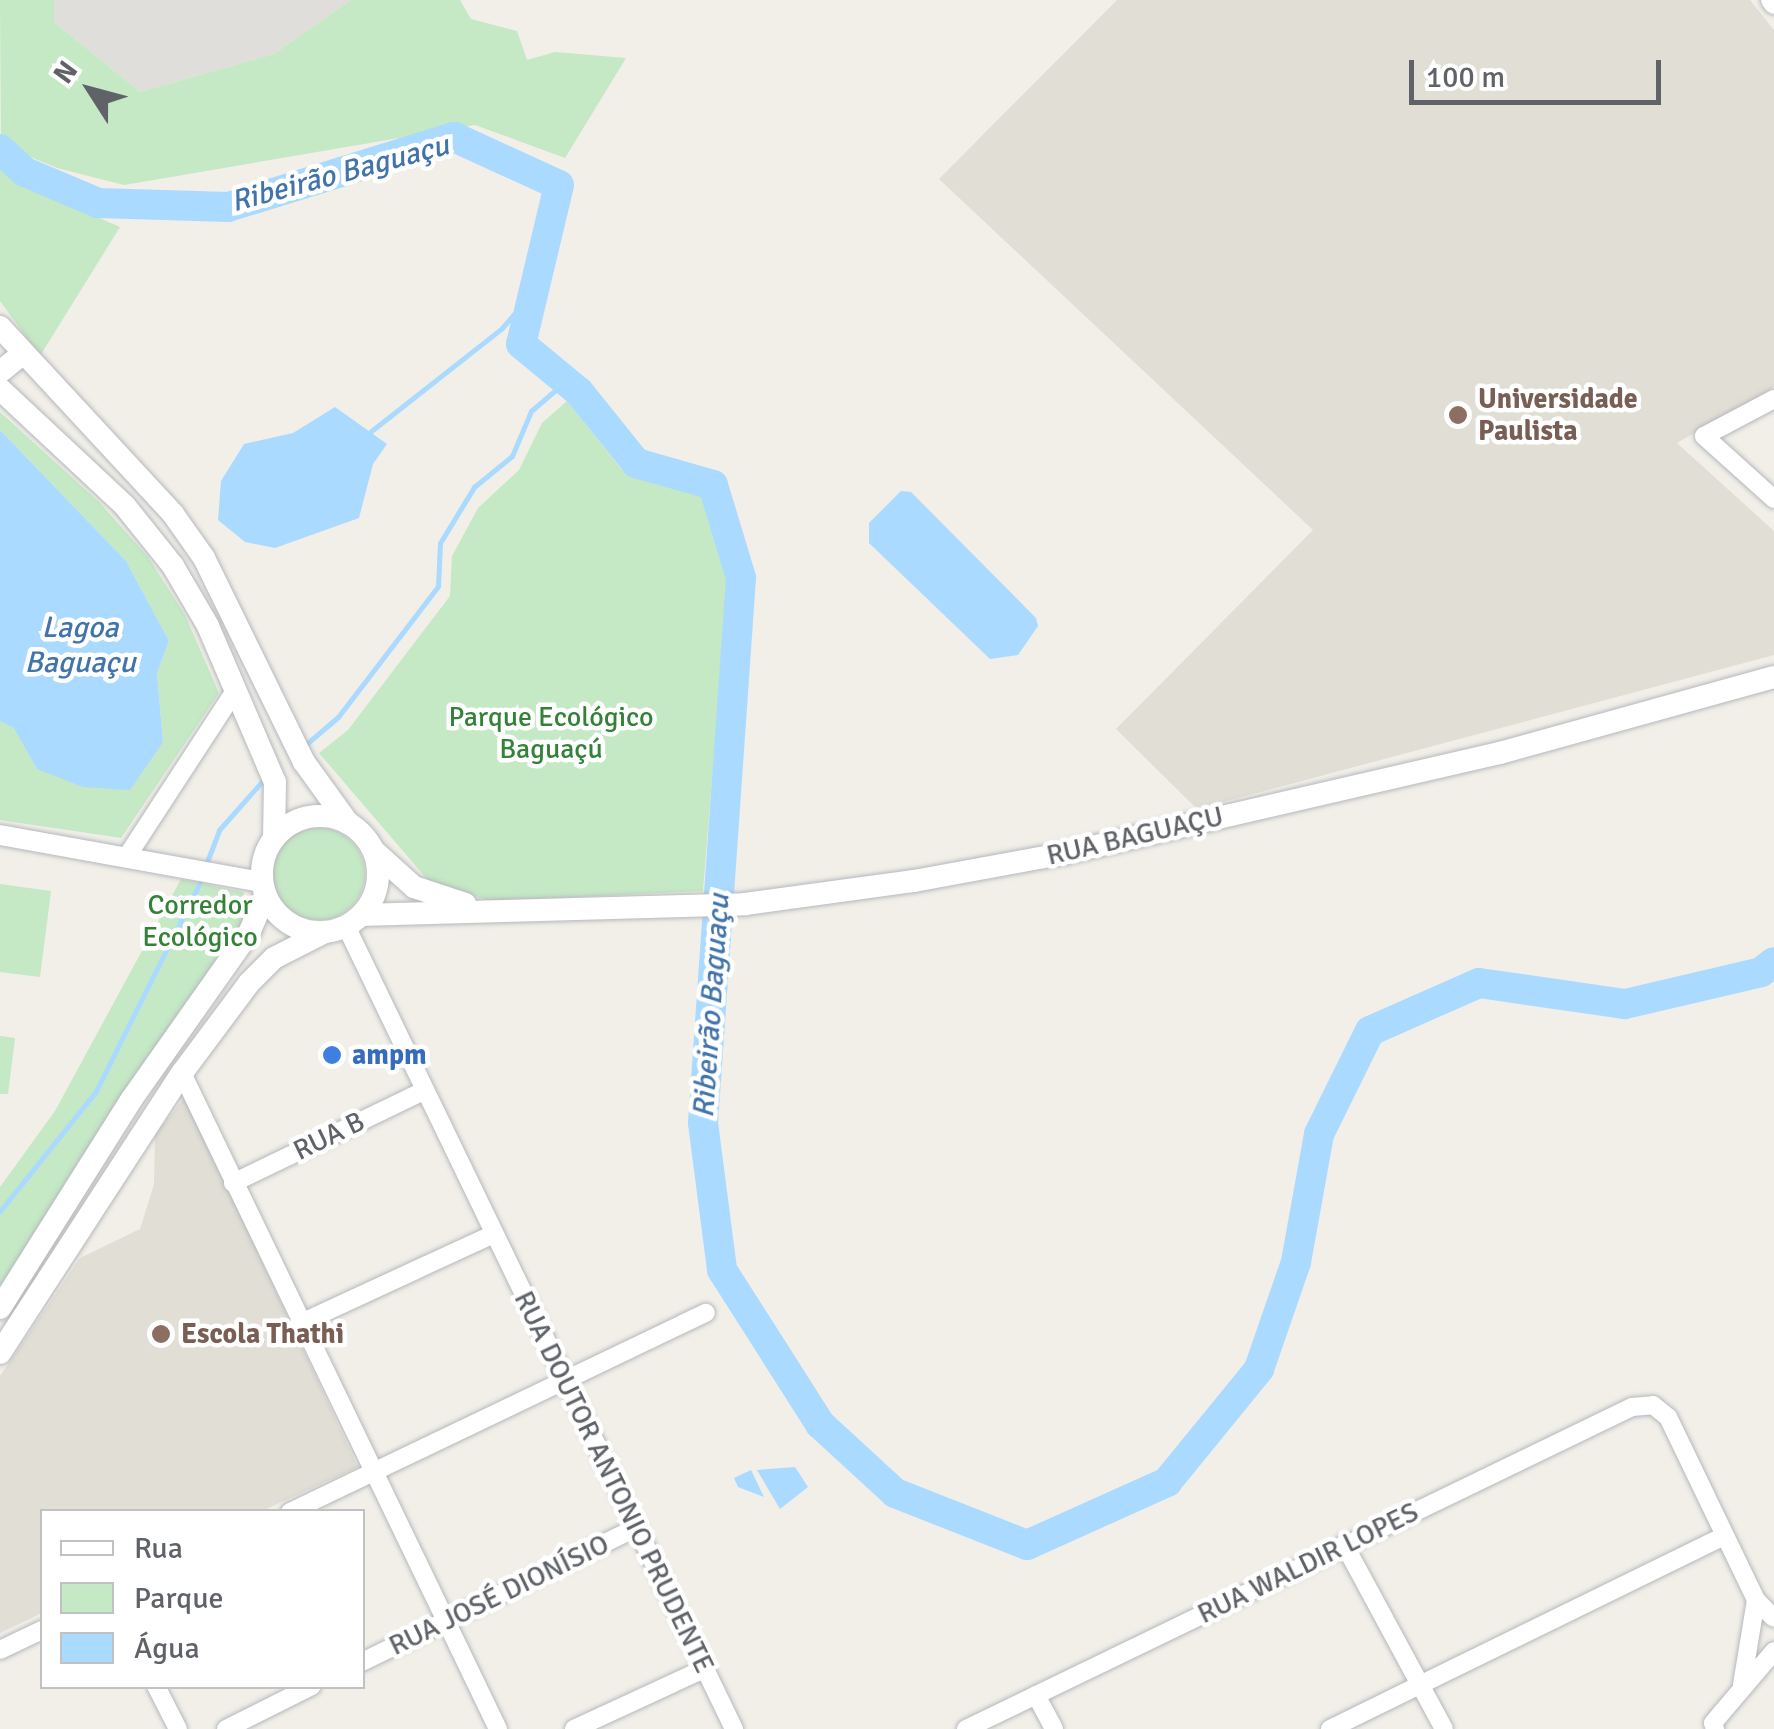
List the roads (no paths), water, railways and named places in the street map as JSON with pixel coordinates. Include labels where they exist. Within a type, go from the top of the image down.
[{"type":"main road","points":[[0,327],[21,356],[173,514],[204,558],[304,762],[348,823],[414,887],[483,908]]},
{"type":"main road","points":[[0,372],[21,356]]},
{"type":"main road","points":[[0,389],[125,506],[161,551],[208,626],[275,782],[280,810],[264,889],[244,941],[130,1100],[0,1308]]},
{"type":"main road","name":"RUA BAGUAÇU","points":[[354,920],[483,908],[745,904],[1066,853],[1500,753],[1774,677]]},
{"type":"main road","points":[[274,838],[308,817],[348,823]]},
{"type":"main road","points":[[0,1353],[182,1072],[274,958],[354,920],[377,884],[373,851]]},
{"type":"main road","points":[[264,889],[288,924],[323,932]]},
{"type":"street","points":[[1774,399],[1704,436],[1774,499]]},
{"type":"street","points":[[126,858],[236,689]]},
{"type":"street","points":[[0,835],[230,877],[264,889]]},
{"type":"street","name":"RUA DOUTOR ANTONIO PRUDENTE","points":[[354,920],[424,1090],[734,1729]]},
{"type":"street","points":[[182,1072],[370,1473],[498,1729]]},
{"type":"street","name":"RUA B","points":[[233,1183],[424,1090]]},
{"type":"street","points":[[299,1324],[494,1234]]},
{"type":"street","points":[[296,1509],[706,1313]]},
{"type":"street","name":"RUA WALDIR LOPES","points":[[966,1729],[1632,1408],[1653,1406],[1668,1417],[1724,1536]]},
{"type":"street","name":"RUA JOSÉ DIONÍSIO","points":[[365,1660],[635,1528]]},
{"type":"street","points":[[1330,1729],[1724,1536],[1756,1600],[1774,1618]]},
{"type":"street","points":[[1344,1544],[1444,1729]]},
{"type":"street","points":[[1742,1685],[1756,1600]]},
{"type":"street","points":[[0,1650],[40,1631]]},
{"type":"street","points":[[1710,1727],[1774,1651]]},
{"type":"street","points":[[574,1729],[704,1669]]},
{"type":"street","points":[[158,1689],[178,1729]]},
{"type":"street","points":[[226,1729],[306,1689]]},
{"type":"street","points":[[1036,1695],[1054,1729]]},
{"type":"water","points":[[335,407],[387,444],[373,464],[359,518],[275,548],[245,542],[218,520],[221,481],[244,444],[293,433]]},
{"type":"water","name":"Lagoa Baguaçu","points":[[0,430],[126,561],[169,641],[157,673],[163,742],[130,790],[83,787],[37,769],[14,728],[0,721]]},
{"type":"water","points":[[901,491],[911,492],[1036,618],[1038,626],[1018,655],[990,659],[869,543],[869,523]]},
{"type":"water","points":[[795,1467],[808,1487],[780,1509],[757,1470]]},
{"type":"water","points":[[751,1470],[764,1497],[738,1487],[734,1478]]},
{"type":"waterway","name":"Ribeirão Baguaçu","points":[[0,149],[25,172],[98,203],[228,207],[454,137],[559,185],[521,344],[579,392],[636,463],[713,485],[741,578],[703,1123],[722,1270],[820,1424],[895,1493],[1027,1545],[1167,1482],[1259,1369],[1296,1262],[1319,1134],[1370,1031],[1479,983],[1625,1004],[1761,972],[1774,962]]},
{"type":"waterway","points":[[370,432],[502,328],[534,291]]},
{"type":"waterway","points":[[304,746],[338,717],[438,586],[440,543],[474,487],[512,456],[531,411],[566,381]]},
{"type":"waterway","points":[[205,867],[219,830],[265,778]]},
{"type":"waterway","points":[[0,1211],[96,1091],[202,878]]},
{"type":"place","name":"Universidade Paulista","points":[[1458,415]]},
{"type":"place","name":"ampm","points":[[332,1055]]},
{"type":"place","name":"Escola Thathi","points":[[161,1334]]},
{"type":"park label","name":"Parque Ecológico Baguaçú","points":[[551,733]]},
{"type":"park label","name":"Corredor Ecológico","points":[[200,921]]}]
